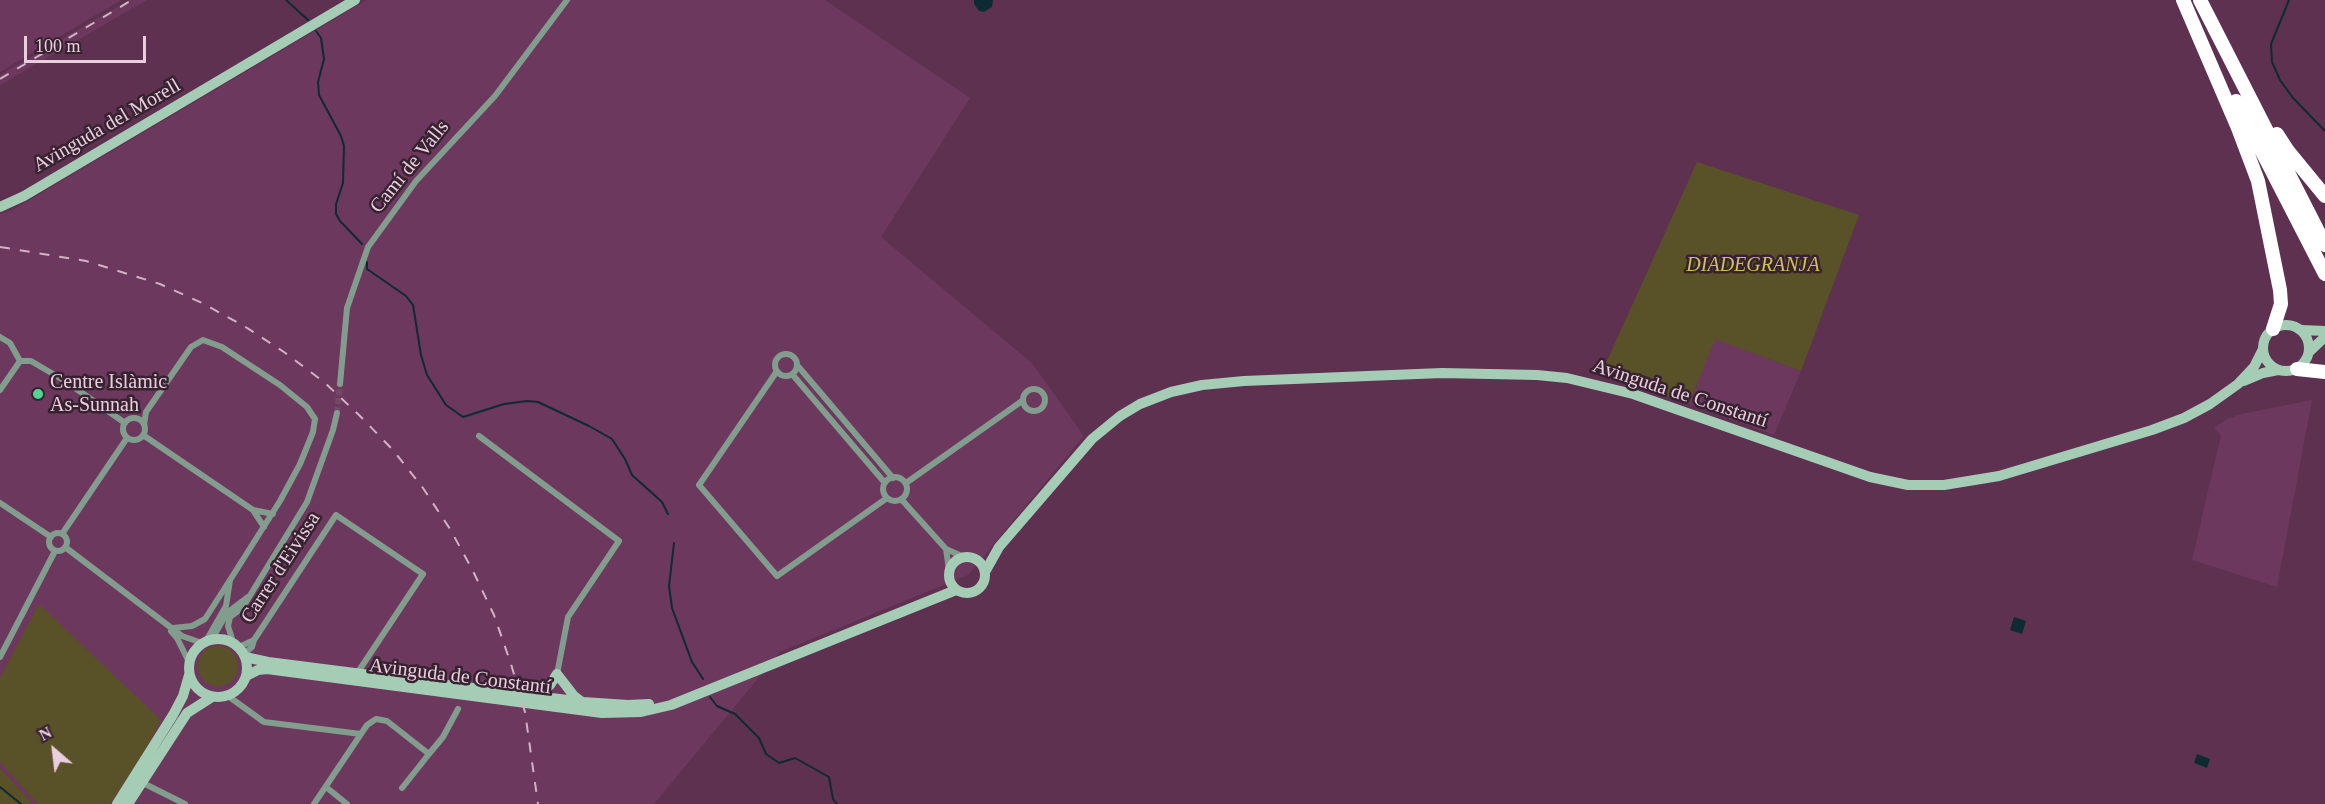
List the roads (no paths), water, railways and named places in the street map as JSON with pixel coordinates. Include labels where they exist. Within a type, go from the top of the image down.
[{"type":"highway","points":[[2183,0],[2325,274]]},
{"type":"highway","points":[[2183,0],[2238,128],[2258,181],[2280,290],[2279,313],[2273,329]]},
{"type":"highway","points":[[2200,0],[2325,245]]},
{"type":"highway","points":[[2248,92],[2288,152],[2325,196]]},
{"type":"highway","points":[[2296,369],[2325,372]]},
{"type":"main road","name":"Avinguda del Morell","points":[[0,207],[44,184],[355,0]]},
{"type":"main road","points":[[2238,384],[2254,367],[2263,349],[2264,341],[2273,329],[2288,324],[2302,330],[2325,331]]},
{"type":"main road","points":[[2302,330],[2307,336],[2310,351]]},
{"type":"main road","points":[[2238,384],[2263,373],[2296,369],[2303,365],[2310,351],[2325,337]]},
{"type":"main road","points":[[2263,349],[2268,363],[2278,370]]},
{"type":"main road","name":"Avinguda de Constantí","points":[[985,572],[999,547],[1062,472],[1101,431],[1140,404],[1171,392],[1202,384],[1442,373],[1568,378],[1633,394],[1870,477],[1908,484],[1944,485],[1999,477],[2152,430],[2195,413],[2238,384]]},
{"type":"main road","points":[[977,560],[999,547]]},
{"type":"main road","points":[[457,695],[475,693],[628,705],[675,702],[881,621],[930,599],[956,590],[966,594],[979,589],[983,584],[985,572],[977,560],[964,557],[952,564],[949,574],[930,599]]},
{"type":"main road","points":[[949,574],[956,590]]},
{"type":"main road","points":[[128,804],[178,716],[189,675],[189,662],[194,652],[206,641],[220,638],[268,662],[535,696],[620,714]]},
{"type":"main road","points":[[118,804],[178,716],[212,697],[228,696],[237,690],[246,676],[240,650]]},
{"type":"main road","name":"Avinguda de Constantí","points":[[246,676],[263,669],[284,671],[457,695],[620,714],[653,710],[675,702]]},
{"type":"main road","points":[[284,671],[357,675],[402,683],[430,691]]},
{"type":"main road","points":[[535,696],[550,685],[557,674]]},
{"type":"main road","points":[[556,701],[557,674]]},
{"type":"main road","points":[[557,674],[574,696],[583,702]]},
{"type":"main road","points":[[189,675],[198,689],[212,697]]},
{"type":"street","name":"Camí de Valls","points":[[340,384],[347,308],[368,247],[416,181],[495,96],[567,0]]},
{"type":"street","points":[[0,337],[10,344],[20,361]]},
{"type":"street","points":[[144,425],[135,418],[125,423],[123,431],[128,438],[136,440],[143,435],[146,412],[190,347],[203,340],[222,347],[280,386],[310,410],[316,423],[300,464],[273,514],[205,618],[192,626],[173,628]]},
{"type":"street","points":[[887,498],[777,576],[699,485],[777,371],[776,361],[784,355],[791,356],[893,478]]},
{"type":"street","points":[[0,390],[20,361]]},
{"type":"street","points":[[20,361],[31,361],[65,381],[125,423]]},
{"type":"street","points":[[777,371],[785,376],[792,374],[797,365]]},
{"type":"street","points":[[792,374],[885,483],[884,490],[887,498],[894,501],[902,500]]},
{"type":"street","points":[[906,483],[1022,401]]},
{"type":"street","points":[[240,650],[228,627],[228,620],[232,613],[243,607],[307,502],[337,413]]},
{"type":"street","points":[[143,435],[253,510],[264,527]]},
{"type":"street","points":[[479,436],[619,541],[568,617],[557,674]]},
{"type":"street","points":[[62,534],[128,438]]},
{"type":"street","points":[[885,483],[893,478],[901,479],[906,483],[907,491],[902,500]]},
{"type":"street","points":[[902,500],[946,549],[964,557]]},
{"type":"street","points":[[0,503],[51,537]]},
{"type":"street","points":[[253,510],[273,514]]},
{"type":"street","name":"Carrer d'Eivissa","points":[[240,650],[250,648],[336,515],[423,574],[357,675]]},
{"type":"street","points":[[62,534],[67,542],[65,547],[61,551],[55,551],[49,545],[51,537],[62,534]]},
{"type":"street","points":[[65,547],[182,636],[206,641]]},
{"type":"street","points":[[946,549],[949,574]]},
{"type":"street","points":[[0,657],[55,551]]},
{"type":"street","points":[[206,641],[226,606],[230,580]]},
{"type":"street","points":[[206,641],[227,613],[248,597]]},
{"type":"street","points":[[165,623],[177,638],[189,662]]},
{"type":"street","points":[[228,696],[264,722],[361,734]]},
{"type":"street","points":[[402,788],[443,737],[458,709]]},
{"type":"street","points":[[314,804],[373,720],[383,719],[429,754]]},
{"type":"street","points":[[142,783],[185,804]]},
{"type":"street","points":[[326,786],[347,804]]},
{"type":"water","points":[[974,0],[993,0],[992,7],[984,12],[979,11],[974,4]]},
{"type":"water","points":[[2014,617],[2026,621],[2022,634],[2010,630]]},
{"type":"water","points":[[2197,754],[2210,759],[2207,768],[2194,763]]},
{"type":"waterway","points":[[286,0],[308,20]]},
{"type":"waterway","points":[[2289,0],[2271,44],[2272,62],[2280,80],[2293,98],[2325,131]]},
{"type":"waterway","points":[[316,31],[321,38],[324,59],[318,82],[319,95],[344,146],[343,183],[336,204],[336,214],[362,244]]},
{"type":"waterway","points":[[367,262],[367,269],[406,296],[413,305],[421,355],[427,375],[446,405],[463,417],[504,404],[538,402],[589,426],[612,439],[632,475],[662,502],[668,514]]},
{"type":"waterway","points":[[674,543],[669,586],[672,608],[692,662],[703,679]]},
{"type":"waterway","points":[[710,697],[717,706],[735,714],[759,738],[766,754],[779,763],[795,758],[829,777],[833,799],[837,804]]},
{"type":"waterway","points":[[0,787],[21,804]]},
{"type":"tunnel","points":[[337,413],[340,384]]},
{"type":"railway","points":[[0,79],[132,0]]},
{"type":"railway","points":[[0,247],[86,261],[160,284],[202,303],[244,326],[324,382],[393,450],[423,488],[450,529],[494,615],[525,712],[538,804]]},
{"type":"place","name":"Centre Islàmic As-Sunnah","points":[[38,394]]},
{"type":"park label","name":"DIADEGRANJA","points":[[1753,266]]}]
